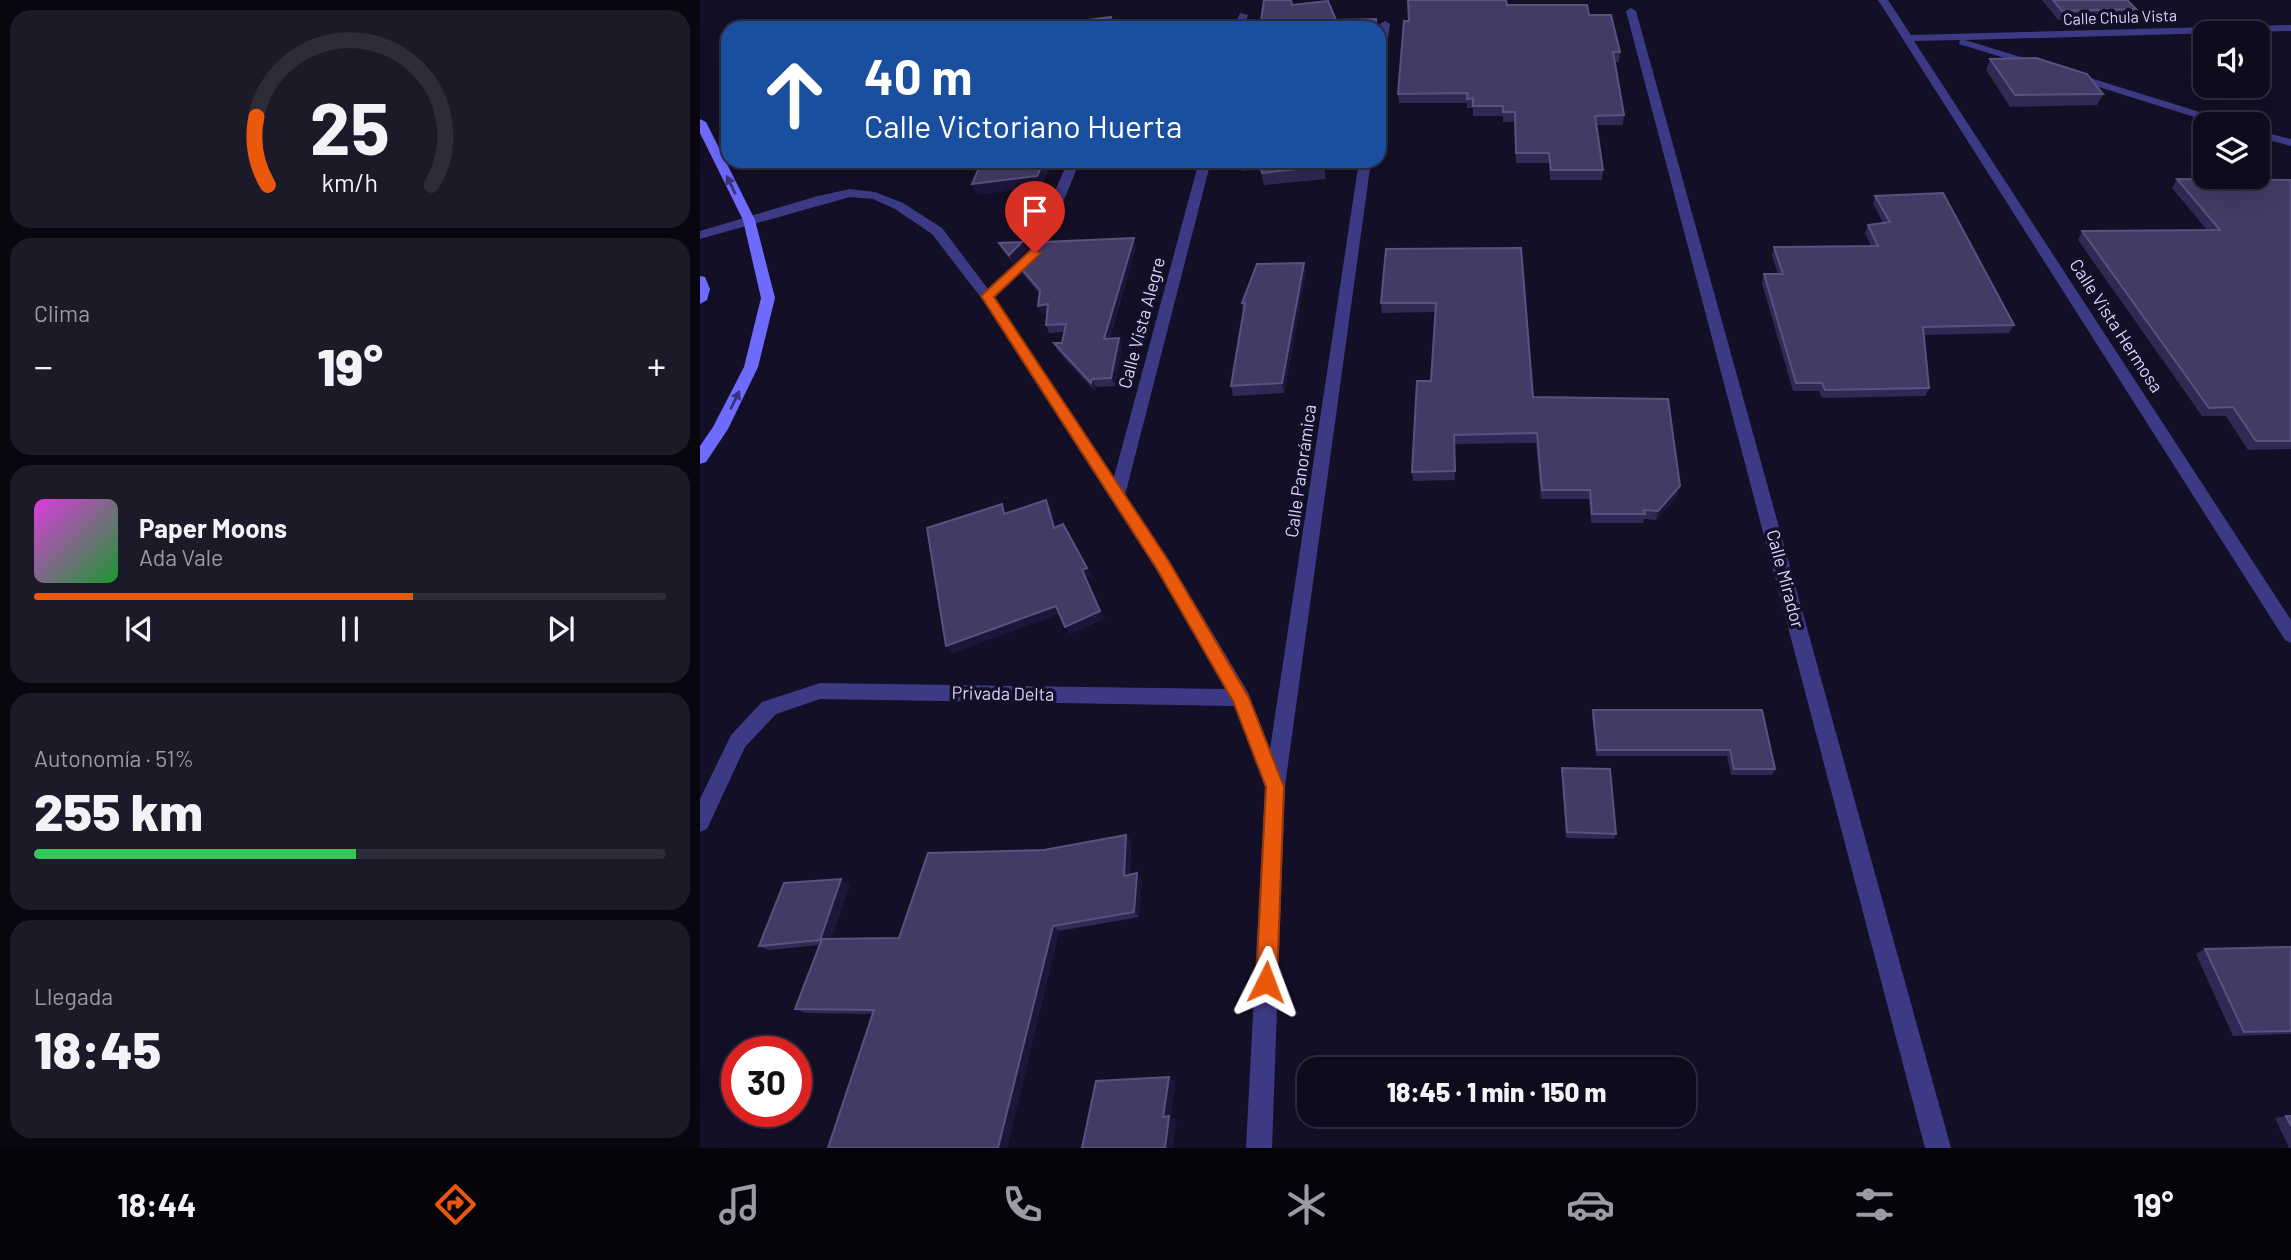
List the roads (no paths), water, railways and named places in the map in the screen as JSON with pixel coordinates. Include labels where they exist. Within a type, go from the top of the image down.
[{"type":"street","name":"Calle Vista Hermosa","points":[[1883,0],[2291,635]]},
{"type":"street","name":"Calle Mirador","points":[[1631,11],[1938,1148]]},
{"type":"street","points":[[1241,21],[1243,15]]},
{"type":"street","name":"Calle Chula Vista","points":[[1909,38],[2291,28]]},
{"type":"street","points":[[1950,38],[2043,67]]},
{"type":"street","points":[[2056,71],[2193,113]]},
{"type":"street","points":[[700,122],[721,164]]},
{"type":"street","points":[[2285,142],[2291,152]]},
{"type":"street","points":[[700,458],[720,429],[751,367],[768,298],[749,220],[723,168]]},
{"type":"street","points":[[987,296],[1035,253],[1071,168]]},
{"type":"street","name":"Calle Vista Alegre","points":[[1117,495],[1203,168]]},
{"type":"street","name":"Calle Panorámica","points":[[1259,1148],[1275,787],[1364,168]]},
{"type":"street","points":[[700,235],[850,193],[875,196],[899,206],[937,231],[987,296],[1162,564],[1241,698],[1275,787]]},
{"type":"street","points":[[700,280],[703,289],[700,300]]},
{"type":"street","name":"Privada Delta","points":[[700,822],[738,741],[769,708],[820,691],[1241,698]]}]
